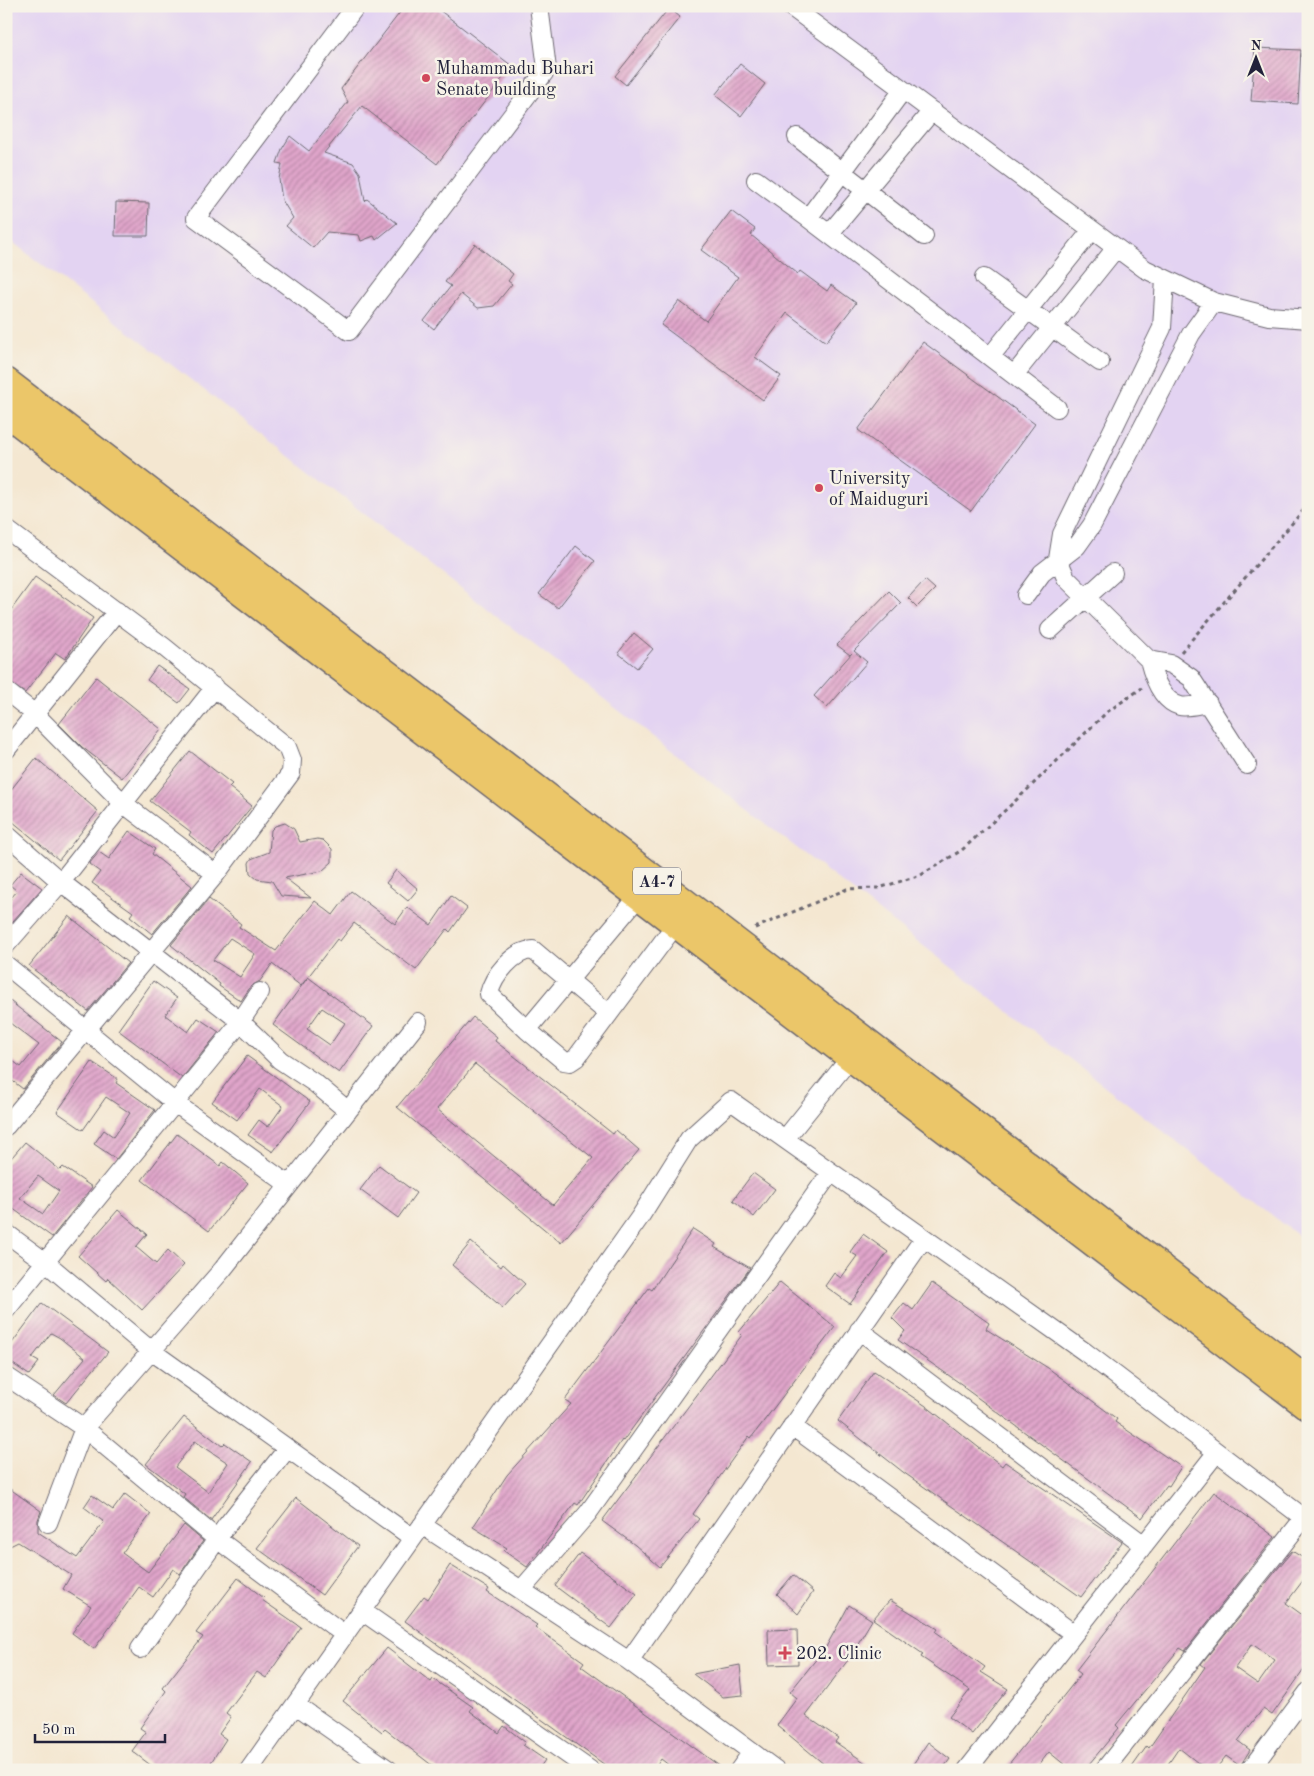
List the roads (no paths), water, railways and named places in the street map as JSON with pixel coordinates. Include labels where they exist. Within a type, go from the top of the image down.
[{"type":"highway","name":"A4-7","points":[[6,381],[732,939],[1306,1395]]},
{"type":"highway","name":"A4-7","points":[[6,413],[851,1057],[1306,1395]]},
{"type":"street","points":[[356,6],[196,218],[349,331],[547,69],[539,6]]},
{"type":"street","points":[[801,9],[903,90],[1144,269],[1214,302],[1269,316],[1308,319]]},
{"type":"street","points":[[808,218],[903,90]]},
{"type":"street","points":[[829,234],[932,111]]},
{"type":"street","points":[[797,137],[841,174],[924,236]]},
{"type":"street","points":[[756,180],[1057,408]]},
{"type":"street","points":[[990,357],[1092,230]]},
{"type":"street","points":[[1014,375],[1116,248]]},
{"type":"street","points":[[984,278],[1100,362]]},
{"type":"street","points":[[1165,279],[1162,328],[1062,534],[1058,559],[1066,578],[1149,660],[1154,680],[1168,698],[1180,706],[1208,703]]},
{"type":"street","points":[[1026,595],[1042,573],[1077,546],[1092,525],[1191,334],[1214,302]]},
{"type":"street","points":[[6,1126],[87,1030],[149,952],[216,874],[291,773],[292,760],[287,747],[215,686],[117,612],[9,537]]},
{"type":"street","points":[[1050,630],[1087,599],[1113,573]]},
{"type":"street","points":[[6,750],[117,612]]},
{"type":"street","points":[[1149,660],[1171,664],[1191,678],[1247,765]]},
{"type":"street","points":[[6,945],[61,882],[124,804],[215,686]]},
{"type":"street","points":[[6,691],[35,714],[124,804],[216,874]]},
{"type":"street","points":[[6,834],[61,882],[240,1021],[280,1060],[316,1084],[348,1111]]},
{"type":"street","points":[[527,1030],[639,896]]},
{"type":"street","points":[[609,1014],[533,950],[515,955],[491,986],[489,994],[527,1030],[564,1061],[570,1062],[576,1058],[609,1014],[676,924]]},
{"type":"street","points":[[6,965],[175,1103],[289,1185]]},
{"type":"street","points":[[6,1310],[44,1261],[175,1103],[240,1021],[260,992]]},
{"type":"street","points":[[48,1523],[84,1428],[222,1269],[418,1022]]},
{"type":"street","points":[[786,1140],[851,1057]]},
{"type":"street","points":[[249,1770],[640,1217],[689,1139],[731,1101],[1085,1352],[1306,1519],[1104,1770]]},
{"type":"street","points":[[522,1589],[588,1513],[831,1172]]},
{"type":"street","points":[[6,1233],[44,1261],[150,1350],[287,1449],[418,1532],[522,1589],[629,1661],[776,1770]]},
{"type":"street","points":[[629,1661],[924,1238]]},
{"type":"street","points":[[859,1330],[1144,1545]]},
{"type":"street","points":[[6,1376],[84,1428],[217,1539],[345,1635]]},
{"type":"street","points":[[792,1426],[1074,1634]]},
{"type":"street","points":[[140,1648],[217,1539],[287,1449]]},
{"type":"street","points":[[967,1770],[1217,1452]]},
{"type":"street","points":[[362,1611],[590,1770]]},
{"type":"street","points":[[1250,1770],[1308,1692]]},
{"type":"street","points":[[296,1705],[389,1770]]},
{"type":"street","points":[[739,1770],[752,1752]]},
{"type":"place","name":"Muhammadu Buhari Senate building","points":[[426,78]]},
{"type":"place","name":"University of Maiduguri","points":[[819,488]]},
{"type":"place","name":"202. Clinic","points":[[785,1653]]}]
